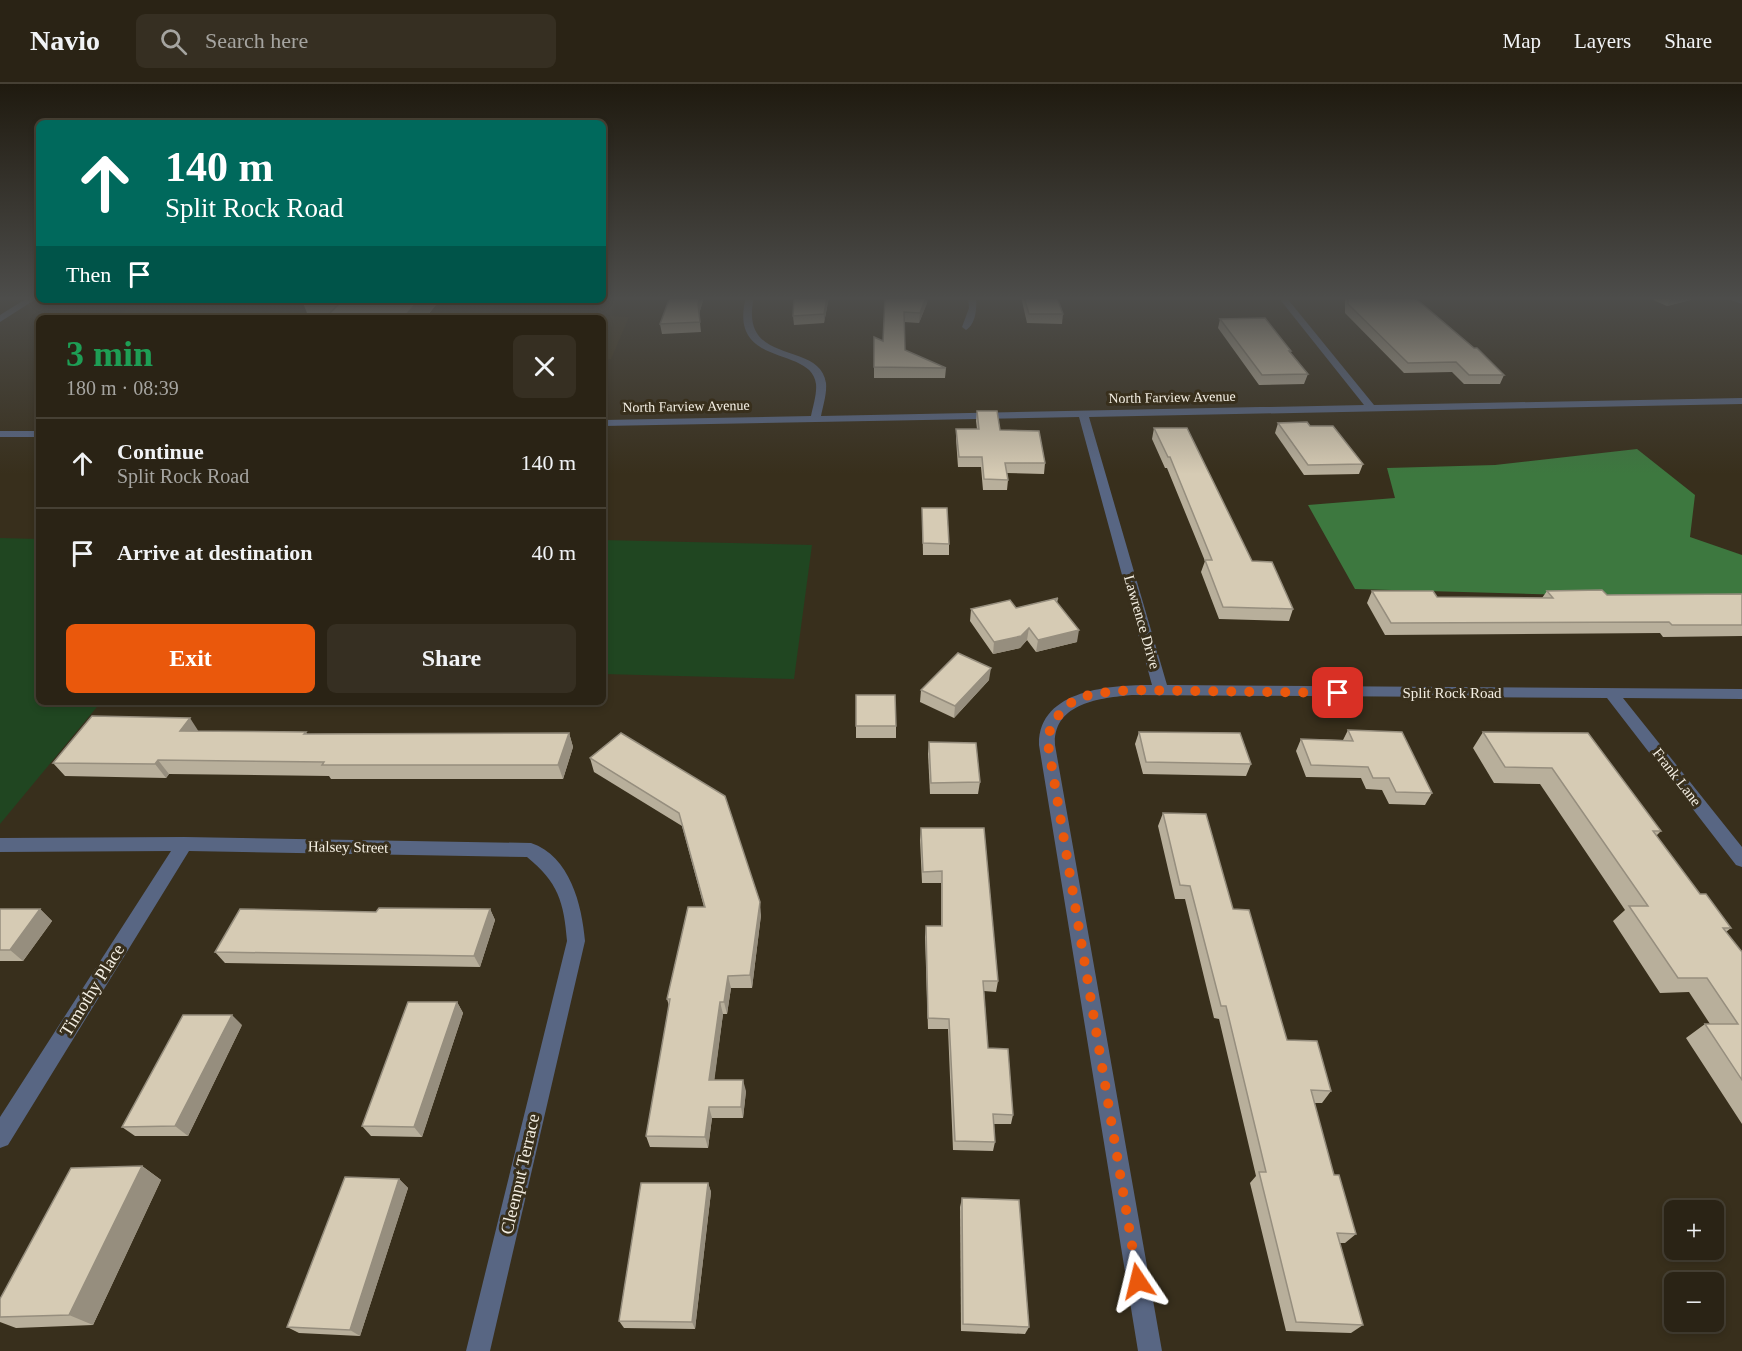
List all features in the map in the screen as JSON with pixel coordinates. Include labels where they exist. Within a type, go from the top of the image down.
[{"type":"street","points":[[789,356],[810,366],[818,373],[821,382],[815,419]]},
{"type":"street","points":[[1329,356],[1371,408]]},
{"type":"street","name":"North Farview Avenue","points":[[606,423],[1742,401]]},
{"type":"street","name":"Lawrence Drive","points":[[1083,414],[1161,691],[1132,690],[1083,696],[1064,707],[1053,721],[1047,738],[1150,1351]]},
{"type":"street","points":[[0,434],[36,434]]},
{"type":"street","name":"Split Rock Road","points":[[1161,691],[1742,694]]},
{"type":"street","name":"Frank Lane","points":[[1612,694],[1742,860]]},
{"type":"street","name":"Halsey Street","points":[[0,845],[184,844],[531,850],[545,860],[564,882],[574,912],[576,941],[562,997]]},
{"type":"street","name":"Timothy Place","points":[[0,1137],[184,844]]},
{"type":"street","name":"Cleenput Terrace","points":[[478,1351],[562,997]]},
{"type":"green space","points":[[1637,449],[1695,495],[1690,537],[1742,555],[1742,600],[1355,589],[1308,505],[1395,498],[1387,468],[1495,465]]},
{"type":"green space","points":[[0,538],[36,539],[36,705],[99,705],[0,824]]},
{"type":"green space","points":[[606,540],[812,545],[794,679],[606,674]]},
{"type":"building","points":[[874,356],[919,356],[946,368],[874,367]]},
{"type":"building","points":[[1248,356],[1293,356],[1308,374],[1262,375]]},
{"type":"building","points":[[1401,356],[1485,356],[1504,375],[1469,375],[1456,362],[1408,363]]},
{"type":"building","points":[[977,411],[997,411],[1000,430],[1039,431],[1045,463],[1005,463],[1008,480],[984,479],[982,457],[959,457],[956,429],[979,429]]},
{"type":"building","points":[[1307,422],[1310,426],[1333,426],[1363,464],[1308,465],[1278,423]]},
{"type":"building","points":[[1154,428],[1187,428],[1252,561],[1272,562],[1293,609],[1223,607],[1205,560],[1212,560],[1170,457]]},
{"type":"building","points":[[922,508],[947,508],[949,544],[923,543]]},
{"type":"building","points":[[1602,590],[1607,595],[1742,594],[1742,625],[1672,625],[1669,622],[1391,623],[1372,591],[1433,591],[1437,597],[1553,598],[1547,591]]},
{"type":"building","points":[[1058,598],[1055,600],[1079,630],[1038,640],[1029,628],[1021,636],[994,642],[971,609],[1010,600],[1016,608]]},
{"type":"building","points":[[958,653],[991,668],[955,706],[921,690]]},
{"type":"building","points":[[856,695],[895,695],[896,726],[856,726]]},
{"type":"building","points":[[92,716],[190,718],[180,731],[306,732],[304,734],[569,733],[558,765],[322,765],[324,762],[158,760],[155,764],[53,763]]},
{"type":"building","points":[[1348,730],[1402,732],[1432,793],[1396,792],[1389,778],[1373,778],[1368,767],[1311,765],[1301,739],[1353,741]]},
{"type":"building","points":[[1139,732],[1240,733],[1251,764],[1146,762]]},
{"type":"building","points":[[1483,732],[1588,733],[1661,831],[1653,831],[1700,894],[1706,894],[1731,928],[1723,928],[1742,952],[1742,1080],[1705,1024],[1738,1024],[1707,978],[1678,978],[1629,906],[1648,906],[1552,768],[1505,767]]},
{"type":"building","points":[[621,733],[725,796],[760,902],[750,975],[728,976],[724,1002],[720,1002],[709,1080],[743,1080],[741,1107],[709,1107],[705,1137],[646,1136],[670,999],[667,999],[688,907],[705,907],[679,813],[590,758]]},
{"type":"building","points":[[929,742],[976,743],[980,782],[931,783]]},
{"type":"building","points":[[1163,813],[1206,814],[1233,909],[1249,910],[1287,1040],[1317,1041],[1331,1091],[1311,1090],[1334,1175],[1339,1175],[1356,1234],[1337,1233],[1363,1325],[1296,1322],[1259,1172],[1266,1172],[1226,1006],[1221,1006],[1190,886],[1180,885]]},
{"type":"building","points":[[921,828],[984,828],[998,981],[983,981],[988,1048],[1008,1049],[1013,1115],[993,1114],[995,1142],[955,1141],[949,1019],[928,1018],[926,926],[942,926],[942,871],[923,872]]},
{"type":"building","points":[[379,908],[490,909],[474,956],[215,952],[240,909],[376,912]]},
{"type":"building","points":[[0,909],[40,909],[10,950],[0,950]]},
{"type":"building","points":[[408,1002],[457,1002],[414,1127],[362,1126]]},
{"type":"building","points":[[183,1015],[232,1015],[175,1126],[122,1127]]},
{"type":"building","points":[[142,1166],[69,1315],[0,1317],[0,1299],[71,1168]]},
{"type":"building","points":[[345,1177],[399,1179],[350,1330],[287,1327]]},
{"type":"building","points":[[641,1183],[708,1183],[692,1322],[619,1321]]},
{"type":"building","points":[[962,1198],[1019,1200],[1029,1327],[963,1324]]},
{"type":"route","points":[[1138,1281],[1047,738],[1053,721],[1064,707],[1083,696],[1108,692],[1132,690],[1338,693]]}]
